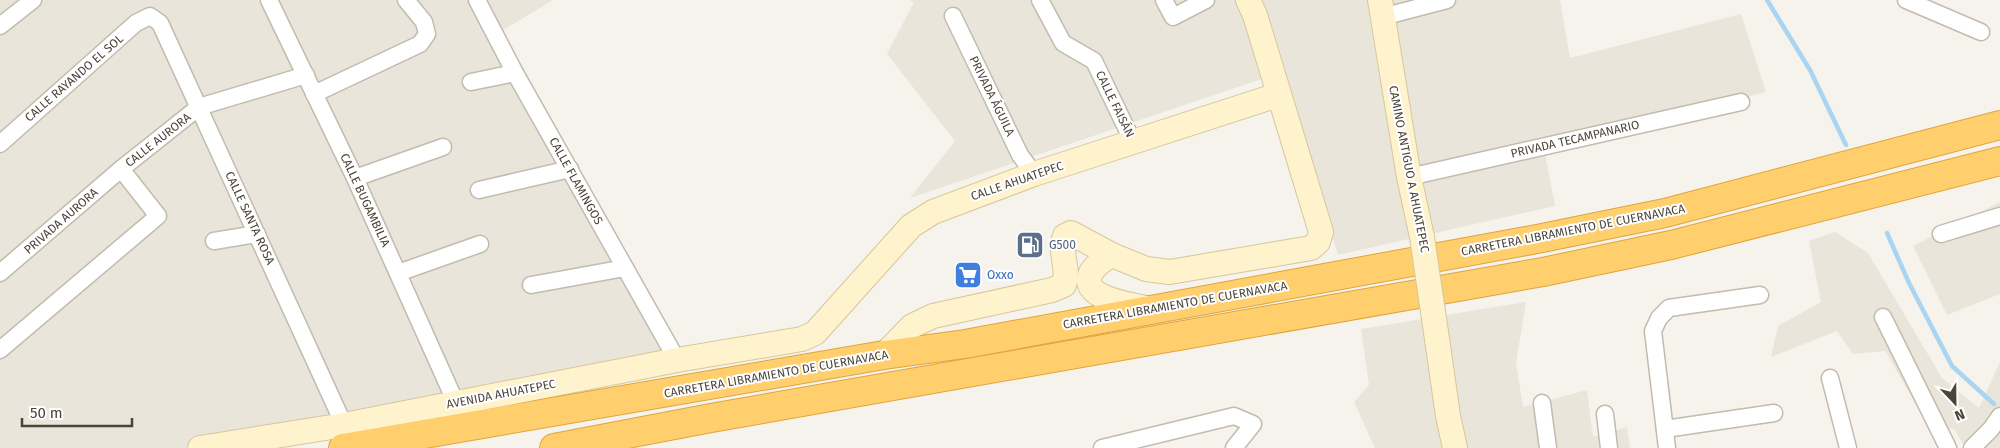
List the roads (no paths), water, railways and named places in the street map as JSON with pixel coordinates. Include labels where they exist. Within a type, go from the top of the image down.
[{"type":"highway","name":"CARRETERA LIBRAMIENTO DE CUERNAVACA","points":[[343,436],[965,344],[1518,242],[1665,213],[2000,125]]},
{"type":"highway","points":[[554,448],[711,418],[972,374],[1544,272],[1671,245],[2000,161]]},
{"type":"street","points":[[0,26],[33,0]]},
{"type":"street","points":[[314,94],[420,44],[427,34],[424,22],[406,0]]},
{"type":"street","name":"CALLE FLAMINGOS","points":[[477,0],[515,73],[677,360]]},
{"type":"street","name":"CALLE FAISÁN","points":[[1040,0],[1063,43],[1094,61],[1133,142]]},
{"type":"street","points":[[1164,0],[1173,17],[1206,0]]},
{"type":"street","points":[[884,355],[912,326],[933,316],[1052,290],[1064,285],[1067,276],[1062,243],[1066,236],[1071,233],[1112,255],[1146,269],[1170,272],[1311,248],[1318,242],[1321,232],[1255,15],[1248,0]]},
{"type":"street","points":[[1381,8],[1447,0]]},
{"type":"street","points":[[1906,0],[1981,32]]},
{"type":"street","name":"CALLE BUGAMBILIA","points":[[271,1],[355,178],[456,403]]},
{"type":"street","name":"CAMINO ANTIGUO A AHUATEPEC","points":[[1381,8],[1408,177],[1422,237],[1448,416],[1455,448]]},
{"type":"street","name":"CALLE SANTA ROSA","points":[[150,16],[160,23],[199,107],[257,234],[343,436]]},
{"type":"street","name":"CALLE RAYANDO EL SOL","points":[[0,144],[136,23],[150,16]]},
{"type":"street","name":"PRIVADA ÁGUILA","points":[[953,16],[1020,155],[1034,174]]},
{"type":"street","points":[[471,82],[515,73]]},
{"type":"street","name":"CALLE AURORA","points":[[0,350],[158,216],[121,169],[199,107],[306,75]]},
{"type":"street","name":"CALLE AHUATEPEC","points":[[802,339],[816,333],[911,226],[933,212],[1034,174],[1278,95]]},
{"type":"street","name":"PRIVADA TECAMPANARIO","points":[[1408,177],[1741,102]]},
{"type":"street","points":[[355,178],[443,147]]},
{"type":"street","name":"PRIVADA AURORA","points":[[0,272],[121,169]]},
{"type":"street","points":[[479,190],[570,169]]},
{"type":"street","points":[[1941,234],[2000,216]]},
{"type":"street","points":[[214,241],[257,234]]},
{"type":"street","points":[[398,273],[480,244]]},
{"type":"street","points":[[1112,255],[1102,260],[1093,268],[1089,275],[1094,290],[1102,296],[1150,309]]},
{"type":"street","points":[[531,285],[625,268]]},
{"type":"street","points":[[1667,448],[1653,331],[1659,318],[1669,308],[1760,295]]},
{"type":"street","points":[[1882,317],[1948,448]]},
{"type":"street","name":"AVENIDA AHUATEPEC","points":[[200,448],[343,436],[456,403],[677,360],[802,339]]},
{"type":"street","points":[[1830,378],[1848,448]]},
{"type":"street","points":[[1542,403],[1548,448]]},
{"type":"street","points":[[1665,429],[1774,413]]},
{"type":"street","points":[[1605,414],[1609,448]]},
{"type":"street","points":[[1102,448],[1234,416],[1253,424],[1234,448]]},
{"type":"street","points":[[1972,448],[1991,429],[2000,416]]},
{"type":"waterway","points":[[1767,0],[1810,70],[1846,145]]},
{"type":"waterway","points":[[1887,233],[1909,283],[1952,366],[1994,404]]},
{"type":"place","name":"G500","points":[[1030,245]]},
{"type":"place","name":"Oxxo","points":[[968,275]]}]
